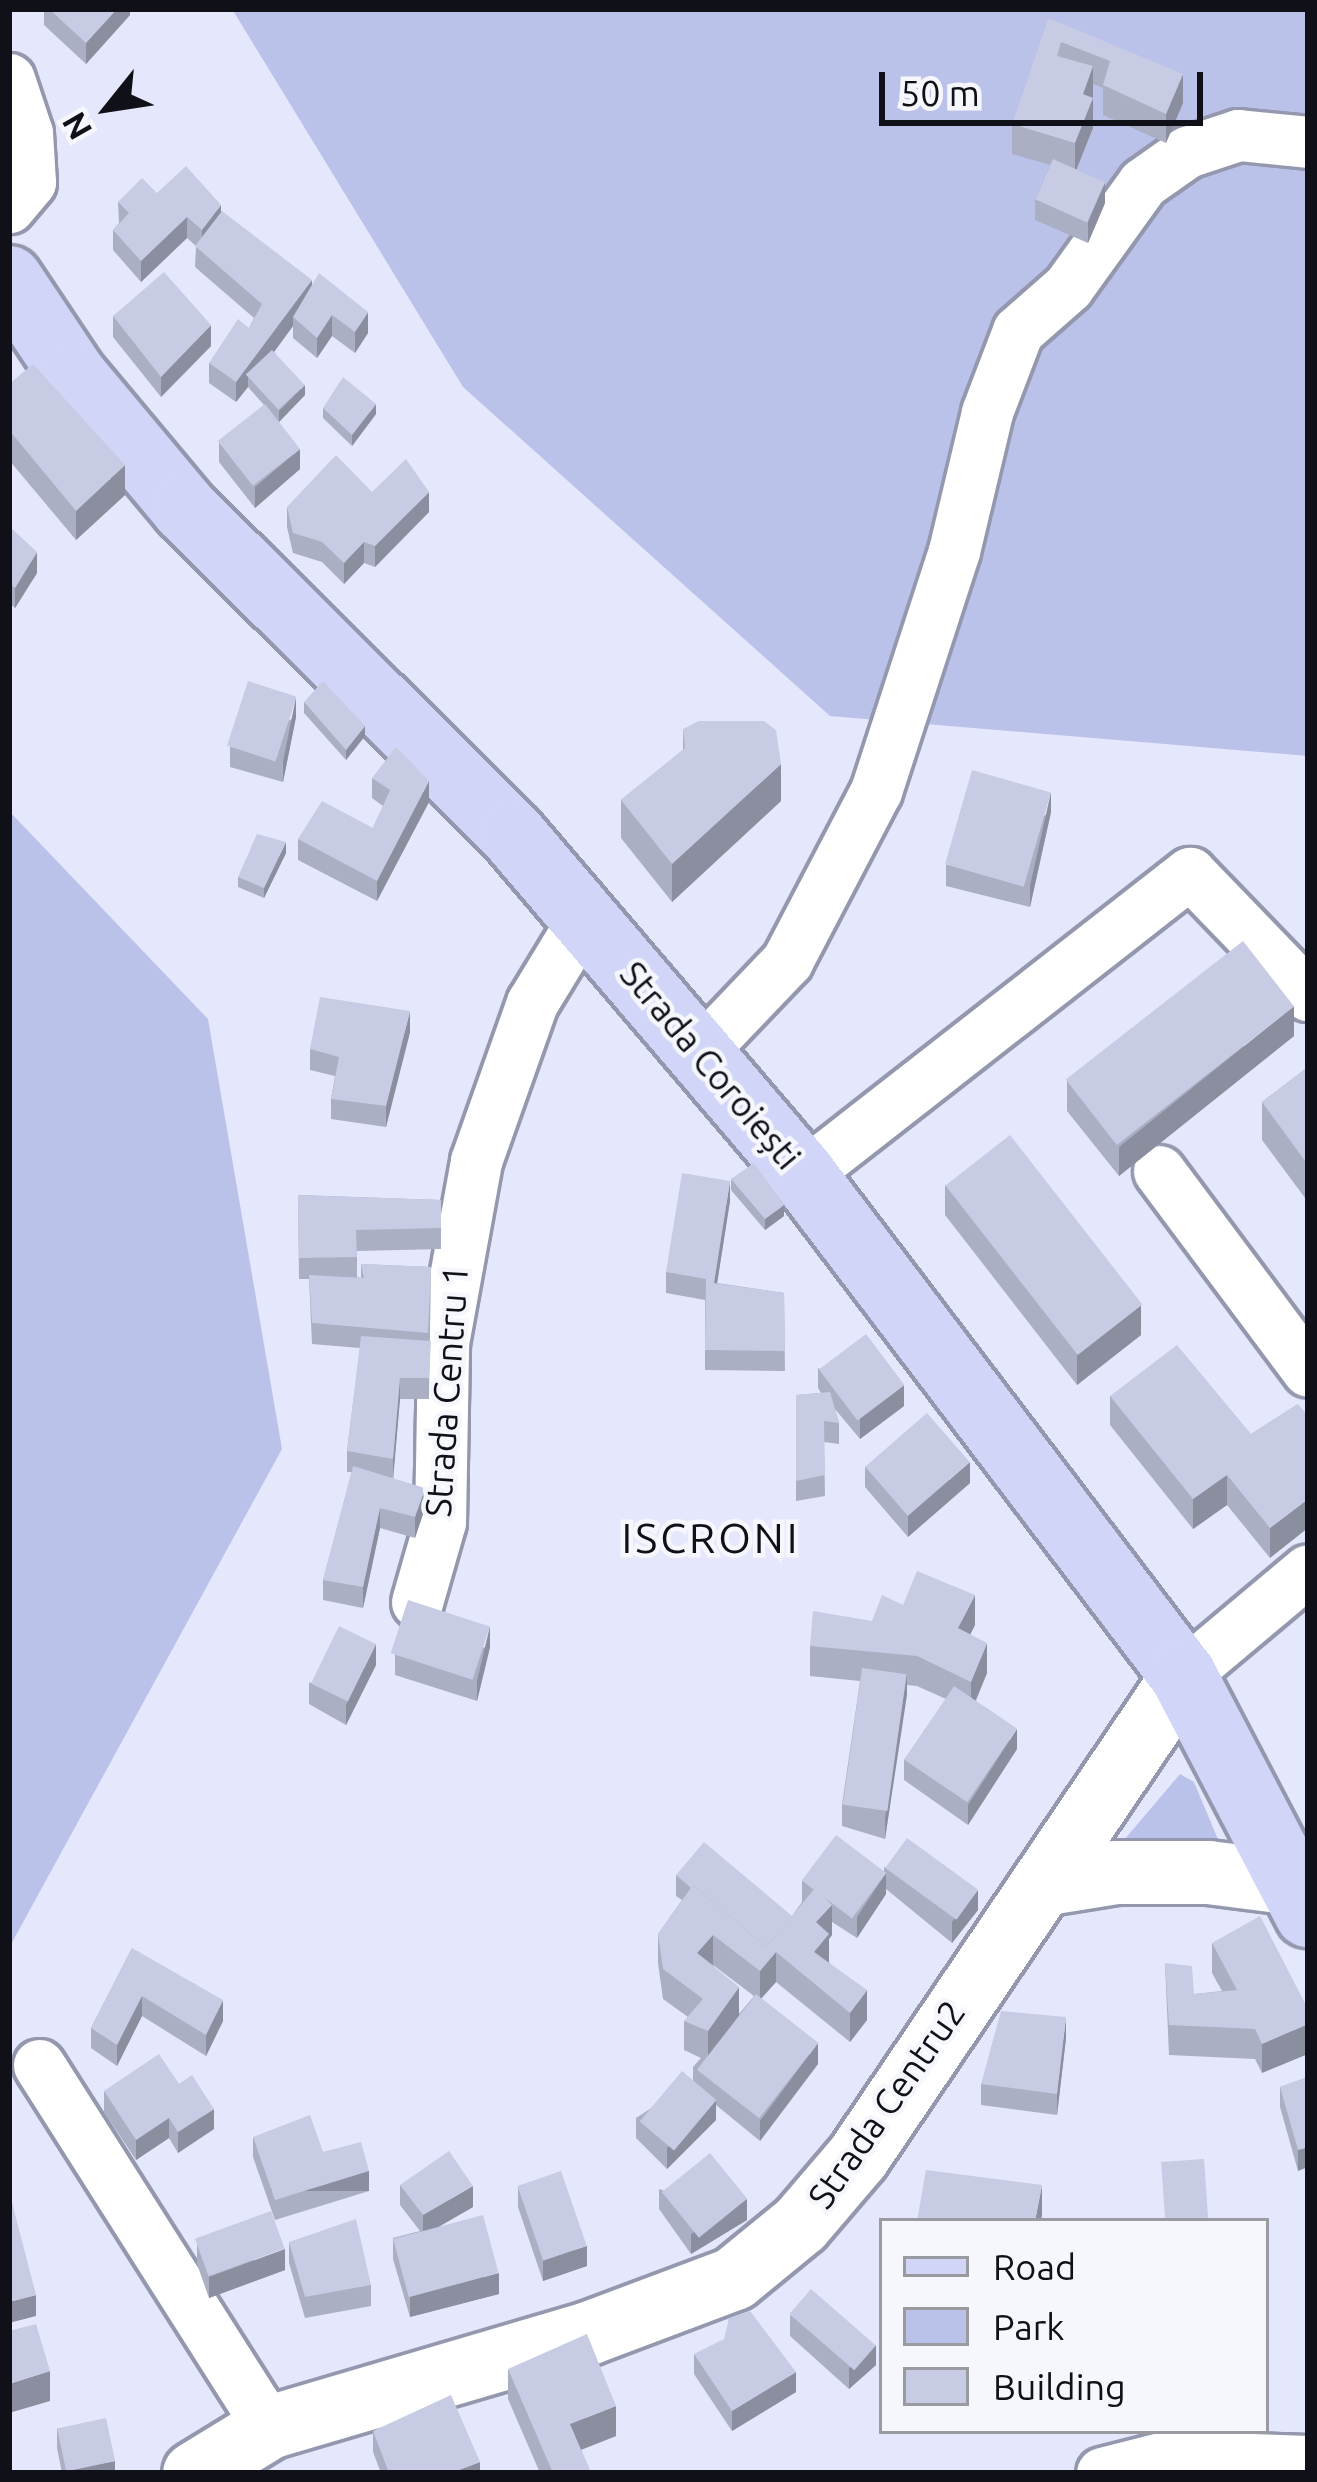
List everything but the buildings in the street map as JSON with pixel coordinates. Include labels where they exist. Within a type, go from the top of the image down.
[{"type":"main road","name":"Strada Coroiești","points":[[13,286],[185,508],[452,770],[703,1049],[1183,1675],[1301,1899]]},
{"type":"street","points":[[9,79],[27,134],[30,182],[9,207]]},
{"type":"street","points":[[703,1049],[787,961],[876,790],[954,550],[987,412],[1018,331],[1068,286],[1143,183],[1187,152],[1238,135],[1308,142]]},
{"type":"street","points":[[802,1174],[1190,873],[1308,995]]},
{"type":"street","name":"Strada Centru 1","points":[[417,1602],[440,1522],[443,1343],[476,1161],[532,1003],[585,916]]},
{"type":"street","points":[[1159,1171],[1308,1371]]},
{"type":"street","points":[[1183,1675],[1308,1570]]},
{"type":"street","name":"Strada Centru2","points":[[194,2473],[269,2427],[588,2333],[734,2278],[800,2224],[858,2156],[1183,1675]]},
{"type":"street","points":[[1042,1884],[1185,1872],[1301,1899]]},
{"type":"street","points":[[39,2065],[269,2427]]},
{"type":"street","points":[[1102,2473],[1168,2456],[1308,2461]]},
{"type":"green space","points":[[232,9],[1308,9],[1308,756],[830,716],[463,387]]},
{"type":"green space","points":[[9,811],[208,1019],[282,1449],[9,1948]]},
{"type":"green space","points":[[1180,1774],[1194,1782],[1227,1861],[1113,1853]]},
{"type":"district","name":"ISCRONI","points":[[711,1538]]}]
